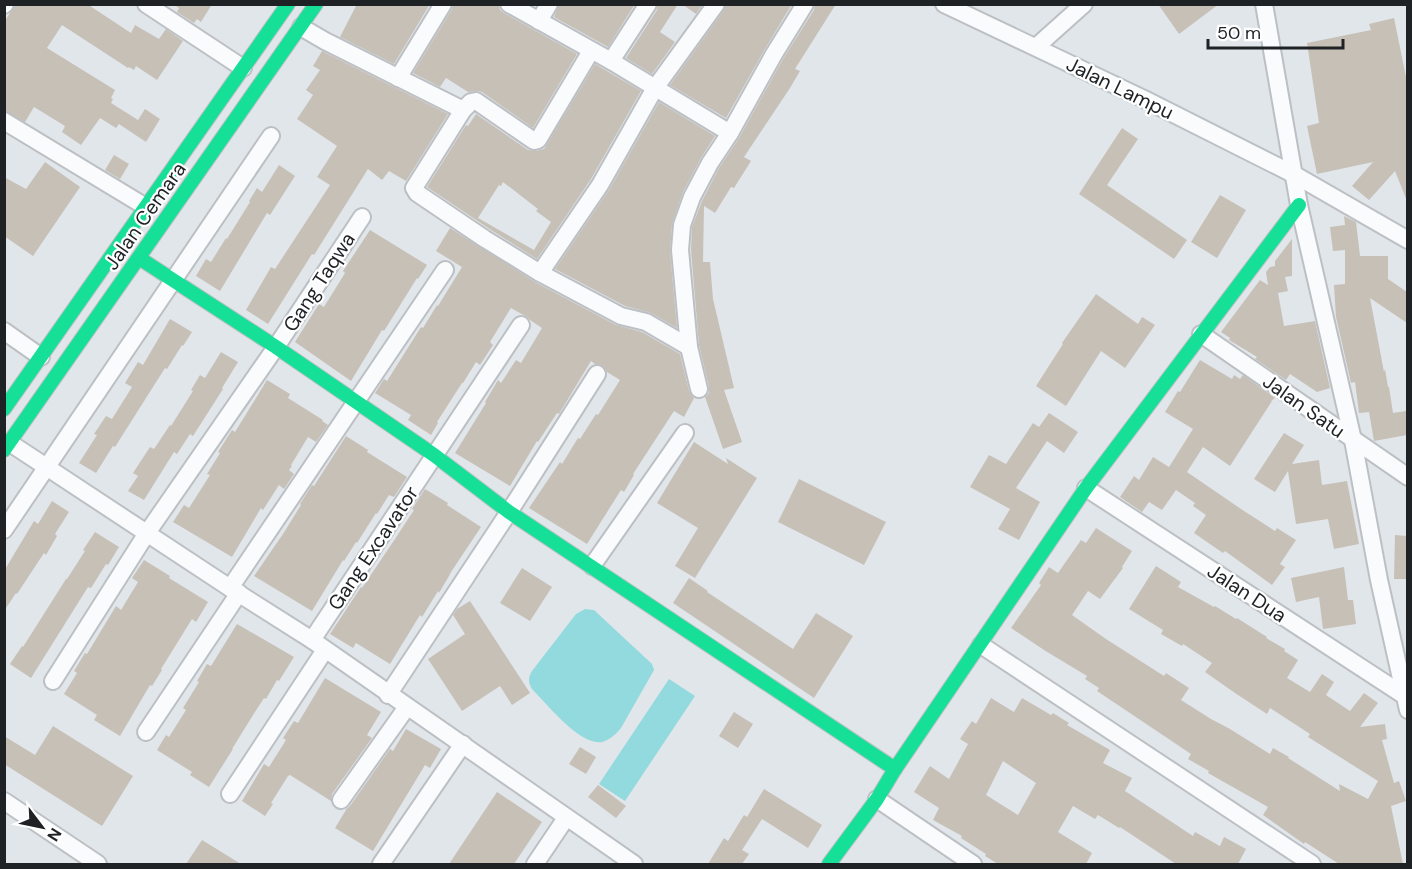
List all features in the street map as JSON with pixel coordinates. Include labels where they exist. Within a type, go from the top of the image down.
[{"type":"main road","name":"Jalan Cemara","points":[[4,409],[288,4]]},
{"type":"main road","name":"Jalan Cemara","points":[[7,446],[316,4]]},
{"type":"main road","points":[[256,50],[275,64]]},
{"type":"main road","points":[[226,93],[246,106]]},
{"type":"main road","points":[[829,864],[877,799],[1086,488],[1299,205]]},
{"type":"main road","points":[[139,258],[276,347],[434,455],[509,512],[895,770]]},
{"type":"street","points":[[146,4],[243,68]]},
{"type":"street","points":[[398,78],[443,4]]},
{"type":"street","points":[[509,4],[611,61],[730,133]]},
{"type":"street","points":[[538,21],[549,4]]},
{"type":"street","points":[[611,61],[648,4]]},
{"type":"street","points":[[540,273],[600,185],[655,88],[716,4]]},
{"type":"street","points":[[699,389],[689,347],[680,250],[682,225],[692,197],[710,163],[806,4]]},
{"type":"street","name":"Jalan Lampu","points":[[944,4],[1295,175],[1407,240]]},
{"type":"street","points":[[1036,47],[1084,4]]},
{"type":"street","points":[[1264,4],[1299,205],[1353,440],[1379,580],[1407,702]]},
{"type":"street","points":[[301,27],[463,110]]},
{"type":"street","points":[[591,51],[538,140],[534,141],[476,101],[471,102],[463,110],[414,188],[417,193],[467,228],[540,273],[621,316],[646,321],[689,347]]},
{"type":"street","points":[[4,122],[146,207]]},
{"type":"street","points":[[4,530],[271,136]]},
{"type":"street","name":"Gang Taqwa","points":[[53,681],[147,533],[276,347],[362,217]]},
{"type":"street","points":[[146,732],[356,402],[445,270]]},
{"type":"street","name":"Gang Excavator","points":[[230,794],[434,455],[521,325]]},
{"type":"street","points":[[4,331],[41,357]]},
{"type":"street","name":"Jalan Satu","points":[[1201,334],[1407,477]]},
{"type":"street","points":[[388,695],[597,374]]},
{"type":"street","points":[[592,566],[685,433]]},
{"type":"street","points":[[7,446],[47,468],[319,645],[634,864]]},
{"type":"street","name":"Jalan Dua","points":[[1086,488],[1407,702]]},
{"type":"street","points":[[981,645],[1312,864]]},
{"type":"street","points":[[341,800],[407,707]]},
{"type":"street","points":[[381,864],[463,744]]},
{"type":"street","points":[[877,799],[973,864]]},
{"type":"street","points":[[4,801],[93,863]]},
{"type":"street","points":[[535,864],[566,818]]},
{"type":"water","points":[[585,609],[594,610],[652,664],[654,670],[621,728],[608,740],[602,742],[584,738],[574,731],[532,689],[529,682],[532,671],[576,614]]},
{"type":"water","points":[[669,679],[695,696],[625,801],[599,784]]},
{"type":"building","points":[[16,4],[87,4],[131,33],[135,25],[159,39],[166,29],[183,41],[157,80],[136,66],[134,70],[128,68],[62,25],[47,48],[115,90],[111,103],[138,120],[145,109],[160,119],[146,142],[119,124],[116,128],[100,118],[81,145],[62,132],[65,126],[34,107],[25,122],[4,111],[4,22]]},
{"type":"building","points":[[173,4],[212,4],[201,22],[197,19],[194,23],[177,12],[179,8]]},
{"type":"building","points":[[357,4],[430,4],[394,64],[340,37]]},
{"type":"building","points":[[453,4],[499,4],[500,10],[504,13],[577,54],[533,128],[482,92],[468,92],[446,78],[440,87],[413,73]]},
{"type":"building","points":[[559,4],[635,4],[608,47],[554,17]]},
{"type":"building","points":[[658,4],[678,4],[660,32],[675,42],[652,74],[626,58],[657,10]]},
{"type":"building","points":[[682,4],[703,4],[696,14]]},
{"type":"building","points":[[726,4],[792,4],[726,118],[670,85]]},
{"type":"building","points":[[815,4],[836,4],[795,69],[800,71],[790,88],[744,157],[751,161],[734,188],[731,187],[715,213],[704,206],[703,262],[710,262],[713,299],[734,388],[724,390],[742,442],[723,449],[705,397],[709,393],[709,387],[699,345],[691,250],[692,227],[719,168],[814,10]]},
{"type":"building","points":[[1158,4],[1219,4],[1179,34]]},
{"type":"building","points":[[1394,18],[1407,82],[1407,201],[1395,171],[1369,200],[1352,186],[1373,162],[1317,174],[1307,126],[1319,123],[1307,43],[1371,30],[1369,24]]},
{"type":"building","points":[[322,51],[448,114],[406,181],[389,171],[382,180],[368,169],[268,324],[246,310],[271,267],[275,269],[330,185],[317,177],[337,146],[297,119],[313,95],[306,90],[320,70],[313,66]]},
{"type":"building","points":[[595,64],[641,91],[591,179],[537,259],[427,187],[466,125],[468,126],[476,114],[528,150],[544,149]],"holes":[[[503,182],[538,209],[536,211],[551,222],[534,250],[478,218]]]},
{"type":"building","points":[[659,102],[715,136],[683,192],[672,224],[670,251],[677,328],[651,313],[625,306],[555,269],[609,190]]},
{"type":"building","points":[[1122,128],[1138,139],[1107,185],[1187,240],[1174,259],[1079,194]]},
{"type":"building","points":[[114,155],[129,164],[120,179],[105,170]]},
{"type":"building","points":[[45,162],[80,187],[33,256],[4,236],[4,177],[26,189]]},
{"type":"building","points":[[279,165],[295,176],[270,215],[267,213],[220,291],[196,276],[206,259],[211,262],[227,239],[257,188],[262,192]]},
{"type":"building","points":[[1220,195],[1246,210],[1217,258],[1191,242]]},
{"type":"building","points":[[1344,216],[1356,222],[1360,256],[1388,256],[1388,279],[1407,292],[1407,323],[1370,298],[1393,413],[1406,411],[1407,435],[1374,441],[1369,412],[1359,413],[1355,382],[1351,383],[1336,317],[1334,285],[1345,284],[1345,250],[1333,251],[1330,227],[1345,225]]},
{"type":"building","points":[[450,228],[535,282],[616,325],[642,332],[680,354],[689,391],[694,398],[684,417],[674,411],[624,492],[621,490],[587,544],[529,508],[560,462],[562,464],[578,438],[580,439],[596,414],[598,415],[620,380],[607,372],[603,366],[591,361],[559,414],[557,413],[537,441],[510,486],[455,453],[498,380],[501,383],[516,360],[521,363],[542,328],[527,317],[511,308],[490,342],[493,345],[480,365],[476,362],[431,435],[408,420],[411,415],[375,393],[384,379],[387,381],[462,267],[436,251]]},
{"type":"building","points":[[370,230],[427,265],[384,331],[382,330],[351,381],[295,342],[319,304],[324,307],[345,273],[343,271]]},
{"type":"building","points":[[1292,239],[1292,276],[1285,277],[1288,291],[1278,293],[1284,326],[1315,321],[1330,388],[1317,392],[1290,374],[1286,380],[1221,332],[1260,280],[1268,285],[1266,272],[1270,267],[1275,266],[1275,261]]},
{"type":"building","points":[[1096,294],[1138,324],[1142,317],[1155,325],[1125,368],[1101,351],[1066,406],[1036,386]]},
{"type":"building","points":[[170,319],[192,332],[167,369],[165,368],[96,473],[79,463],[106,416],[112,419],[132,387],[125,383],[138,362],[143,365]]},
{"type":"building","points":[[221,352],[238,362],[193,436],[190,434],[177,454],[174,452],[144,500],[128,491],[138,476],[133,473],[150,447],[154,449],[193,391],[191,390],[200,375],[205,378]]},
{"type":"building","points":[[1200,360],[1232,379],[1234,375],[1240,379],[1243,375],[1275,398],[1230,466],[1203,447],[1187,472],[1275,531],[1277,528],[1296,540],[1280,564],[1285,567],[1272,585],[1225,551],[1223,553],[1194,533],[1206,515],[1193,506],[1195,503],[1176,490],[1162,510],[1149,502],[1142,512],[1120,497],[1134,476],[1139,480],[1153,457],[1169,467],[1193,429],[1165,412]]},
{"type":"building","points":[[267,380],[290,394],[288,398],[328,425],[316,442],[308,437],[289,470],[294,474],[284,489],[279,485],[263,510],[261,508],[232,557],[173,522],[184,505],[189,508],[210,475],[207,474],[220,453],[218,452],[232,430],[235,432]]},
{"type":"building","points":[[1049,413],[1078,432],[1064,453],[1047,441],[1016,488],[1040,502],[1019,540],[998,529],[1010,509],[970,487],[989,455],[1006,464],[1033,423],[1039,427]]},
{"type":"building","points":[[1284,433],[1304,445],[1292,464],[1319,460],[1322,485],[1347,481],[1359,544],[1334,549],[1328,519],[1296,524],[1288,471],[1275,492],[1254,479]]},
{"type":"building","points":[[346,436],[407,477],[394,497],[389,495],[376,513],[343,560],[312,611],[254,576]]},
{"type":"building","points":[[694,442],[728,464],[726,458],[757,478],[695,578],[675,566],[698,528],[657,503]]},
{"type":"building","points":[[799,479],[886,522],[864,565],[778,522]]},
{"type":"building","points":[[425,489],[481,527],[439,593],[438,591],[422,617],[420,615],[390,664],[356,643],[353,648],[330,634],[414,510],[412,509]]},
{"type":"building","points":[[52,501],[69,512],[55,534],[57,536],[46,555],[44,553],[4,611],[4,571],[34,521],[38,524]]},
{"type":"building","points":[[1096,528],[1132,551],[1123,568],[1100,599],[1088,591],[1072,615],[1164,676],[1166,673],[1189,688],[1181,700],[1211,719],[1270,754],[1273,748],[1340,791],[1339,784],[1368,799],[1378,781],[1308,737],[1310,734],[1270,708],[1267,714],[1235,693],[1205,672],[1212,663],[1183,644],[1182,646],[1161,634],[1163,630],[1129,609],[1156,566],[1181,582],[1178,587],[1237,618],[1298,660],[1287,678],[1310,692],[1322,674],[1334,682],[1326,695],[1350,711],[1364,693],[1378,703],[1360,727],[1385,724],[1387,739],[1382,740],[1394,783],[1399,781],[1406,801],[1391,806],[1403,864],[1339,864],[1305,842],[1304,844],[1263,815],[1268,807],[1208,773],[1209,771],[1188,759],[1191,754],[1097,691],[1099,688],[1085,679],[1087,676],[1011,628],[1041,585],[1039,583],[1049,567],[1058,573],[1081,540],[1086,543]]},
{"type":"building","points":[[95,532],[119,547],[91,588],[88,587],[31,678],[10,664],[67,579]]},
{"type":"building","points":[[1395,535],[1407,536],[1407,579],[1394,579]]},
{"type":"building","points":[[144,560],[208,602],[196,622],[192,619],[120,736],[94,720],[97,715],[64,694],[77,673],[74,671],[116,606],[121,610],[138,582],[132,578]]},
{"type":"building","points":[[1344,567],[1348,600],[1353,600],[1356,624],[1323,629],[1319,597],[1296,602],[1291,578]]},
{"type":"building","points":[[522,568],[552,587],[530,621],[500,603]]},
{"type":"building","points":[[689,578],[793,649],[816,613],[853,636],[814,698],[673,603]]},
{"type":"building","points":[[470,601],[530,693],[512,705],[500,686],[462,711],[428,659],[465,634],[453,615],[457,609]]},
{"type":"building","points":[[237,624],[294,657],[266,699],[264,698],[209,787],[190,775],[192,772],[157,750],[166,735],[169,737],[186,710],[183,708],[207,664],[211,666]]},
{"type":"building","points":[[325,678],[381,712],[367,735],[372,738],[332,794],[331,801],[290,775],[265,816],[242,801],[264,764],[269,767],[286,740],[283,738],[294,721],[298,723]]},
{"type":"building","points":[[991,698],[1014,712],[1022,698],[1051,715],[1053,713],[1069,723],[1067,725],[1110,750],[1103,763],[1132,778],[1125,791],[1193,836],[1195,832],[1220,846],[1224,837],[1246,849],[1238,864],[1176,864],[1120,827],[1098,815],[1095,819],[1073,806],[1058,832],[1092,853],[1086,864],[998,864],[961,838],[962,836],[933,820],[939,808],[914,792],[930,766],[949,779],[968,744],[960,739],[972,721],[976,724]],"holes":[[[1003,761],[1036,783],[1018,815],[986,795]]]},
{"type":"building","points":[[734,712],[753,724],[738,748],[719,736]]},
{"type":"building","points":[[53,726],[133,776],[102,826],[4,764],[4,736],[35,755]]},
{"type":"building","points":[[406,729],[441,749],[430,768],[425,765],[373,851],[335,828],[345,810],[390,749],[393,751]]},
{"type":"building","points":[[580,747],[596,757],[586,774],[569,764]]},
{"type":"building","points":[[598,785],[626,806],[616,818],[588,797]]},
{"type":"building","points":[[764,789],[822,825],[808,848],[762,819],[742,850],[749,854],[742,864],[708,864],[724,838],[728,841],[744,815],[747,817]]},
{"type":"building","points":[[497,792],[542,822],[514,864],[449,864]]},
{"type":"building","points":[[202,840],[241,864],[186,864]]},
{"type":"traffic: fast","points":[[4,409],[288,4]]},
{"type":"traffic: fast","points":[[4,450],[316,4]]},
{"type":"traffic: fast","points":[[829,864],[877,799],[1086,488],[1299,205]]},
{"type":"traffic: fast","points":[[139,258],[276,347],[434,455],[509,512],[895,769]]}]
